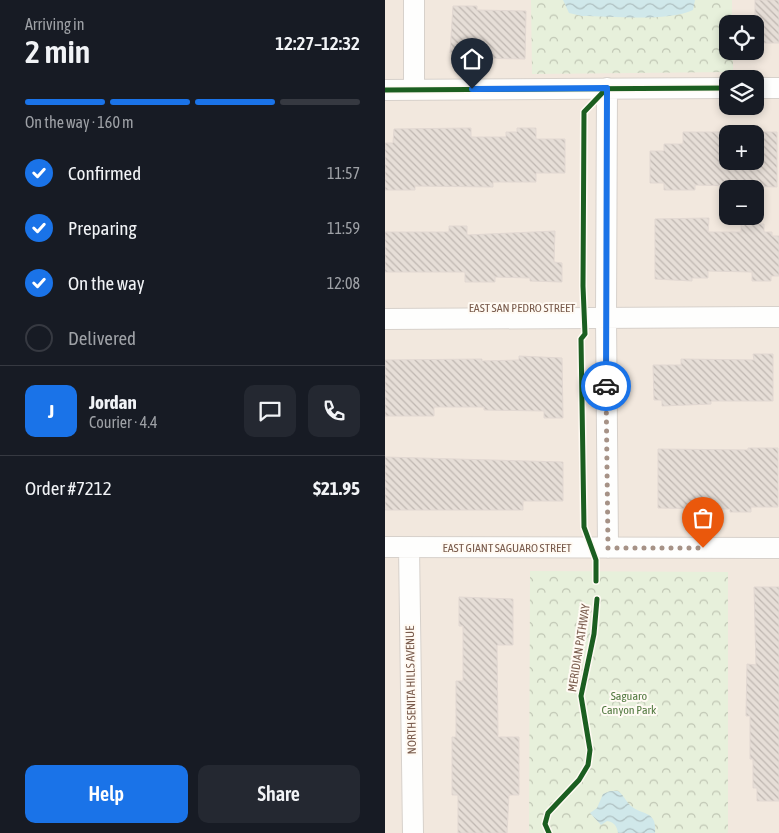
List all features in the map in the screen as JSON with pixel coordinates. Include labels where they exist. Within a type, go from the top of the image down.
[{"type":"street","points":[[414,0],[414,90]]},
{"type":"street","points":[[607,88],[608,548]]},
{"type":"street","points":[[385,90],[719,88]]},
{"type":"street","points":[[764,88],[779,88]]},
{"type":"street","name":"EAST SAN PEDRO STREET","points":[[385,319],[779,317]]},
{"type":"street","name":"EAST GIANT SAGUARO STREET","points":[[385,547],[779,548]]},
{"type":"street","name":"NORTH SENITA HILLS AVENUE","points":[[409,547],[413,833]]},
{"type":"shaded area","points":[[385,0],[779,0],[779,833],[385,833]]},
{"type":"green space","points":[[531,0],[732,0],[732,15],[719,15],[719,60],[733,60],[733,70],[719,70],[719,72],[532,74]]},
{"type":"green space","name":"Saguaro Canyon Park","points":[[530,571],[728,572],[728,833],[529,833]]},
{"type":"water","points":[[563,0],[695,0],[693,10],[682,14],[639,18],[582,16],[569,13]]},
{"type":"water","points":[[610,791],[618,791],[631,806],[651,817],[654,820],[655,833],[618,833],[616,826],[612,822],[607,821],[601,825],[590,813],[597,808],[603,794]]},
{"type":"building","points":[[755,0],[779,0],[779,43],[764,43],[764,15],[755,15]]},
{"type":"building","points":[[453,6],[477,6],[477,10],[526,11],[525,59],[464,58],[464,53],[450,53]]},
{"type":"building","points":[[471,128],[471,137],[506,137],[506,132],[517,132],[517,128],[536,128],[536,139],[565,139],[565,173],[536,173],[536,182],[493,182],[493,187],[415,186],[415,190],[385,190],[385,143],[393,143],[394,129]]},
{"type":"building","points":[[683,132],[719,132],[719,170],[764,170],[764,132],[777,132],[777,187],[764,187],[764,180],[719,180],[719,186],[695,185],[695,190],[664,190],[664,183],[650,183],[650,151],[664,151],[664,144],[683,144]]},
{"type":"building","points":[[709,218],[708,232],[741,232],[741,225],[764,225],[764,232],[772,232],[772,236],[779,236],[779,276],[771,276],[771,281],[752,281],[752,272],[708,271],[708,278],[692,278],[692,281],[655,279],[655,219]]},
{"type":"building","points":[[449,226],[467,226],[467,235],[555,231],[554,262],[562,263],[562,282],[530,281],[530,278],[495,277],[495,282],[465,282],[465,272],[385,272],[385,232],[449,232]]},
{"type":"building","points":[[753,354],[773,354],[773,401],[711,401],[711,404],[662,406],[662,400],[654,400],[653,365],[681,365],[681,359],[754,360]]},
{"type":"building","points":[[519,356],[562,358],[563,418],[544,418],[544,411],[484,410],[484,407],[434,407],[434,416],[385,416],[385,360],[519,360]]},
{"type":"building","points":[[748,448],[778,448],[778,507],[751,507],[751,512],[730,512],[730,509],[658,508],[658,449],[748,450]]},
{"type":"building","points":[[385,457],[563,462],[563,501],[523,501],[523,510],[385,510]]},
{"type":"building","points":[[754,587],[779,587],[779,801],[757,801],[757,788],[753,788],[753,759],[750,759],[750,716],[746,716],[747,664],[756,665]]},
{"type":"building","points":[[459,597],[513,599],[513,645],[497,645],[498,737],[519,737],[519,795],[509,795],[507,833],[458,833],[458,795],[452,795],[452,737],[456,737],[456,681],[463,681],[463,626],[459,626]]},
{"type":"cycle path","points":[[596,581],[596,560],[584,527],[581,339],[585,334],[583,286],[584,112],[607,88]]},
{"type":"cycle path","points":[[385,90],[719,88]]},
{"type":"cycle path","name":"MERIDIAN PATHWAY","points":[[549,833],[545,824],[548,813],[579,780],[588,765],[590,750],[581,696],[594,634],[597,599]]},
{"type":"way so far","points":[[606,386],[608,548],[703,548]]},
{"type":"route","points":[[472,89],[607,88],[606,386]]}]
